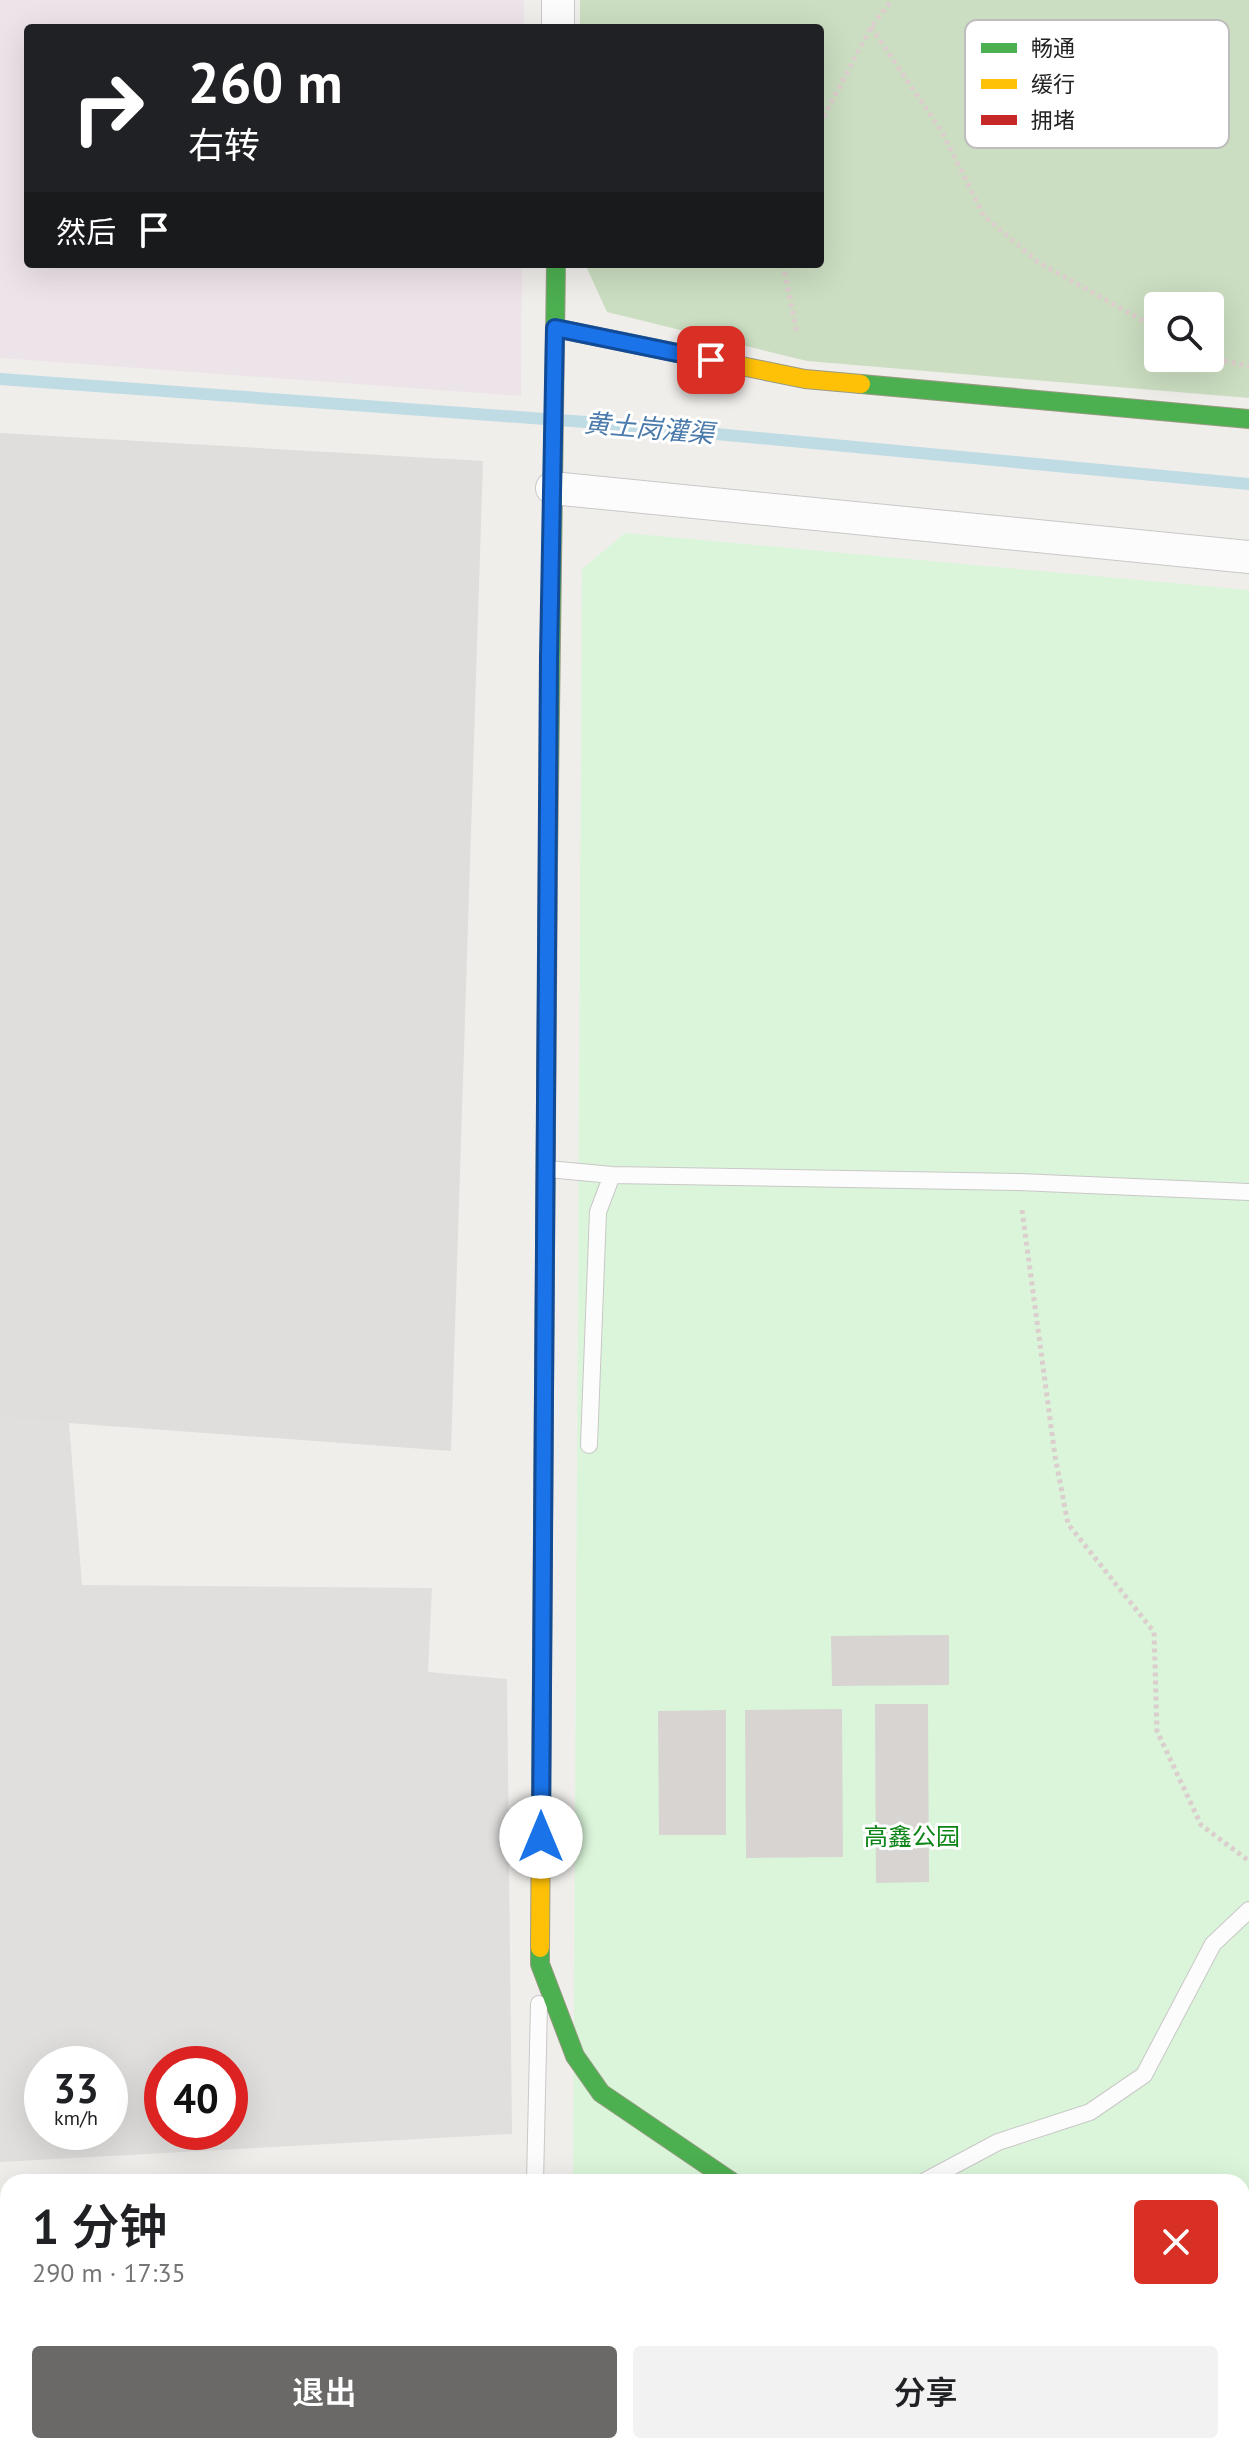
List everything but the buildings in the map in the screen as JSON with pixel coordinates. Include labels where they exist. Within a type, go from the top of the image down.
[{"type":"street","points":[[558,0],[558,24]]},
{"type":"street","points":[[556,268],[540,1964],[575,2056],[601,2093],[720,2174]]},
{"type":"street","points":[[555,328],[805,379],[1249,419]]},
{"type":"street","points":[[552,476],[1249,557]]},
{"type":"lane","points":[[547,1169],[612,1175],[1019,1182],[1249,1192]]},
{"type":"lane","points":[[589,1445],[598,1212],[612,1175]]},
{"type":"lane","points":[[938,2174],[998,2142],[1090,2112],[1144,2075],[1213,1944],[1249,1910]]},
{"type":"lane","points":[[535,2174],[540,1964]]},
{"type":"path","points":[[824,116],[871,27],[892,0]]},
{"type":"path","points":[[871,27],[942,132],[984,216],[1038,262],[1144,321]]},
{"type":"path","points":[[784,268],[805,379]]},
{"type":"path","points":[[1224,361],[1249,366]]},
{"type":"path","points":[[1019,1182],[1055,1456],[1068,1524],[1154,1632],[1157,1731],[1201,1825],[1249,1861]]},
{"type":"shaded area","points":[[0,0],[524,0],[524,24],[24,24],[24,268],[522,268],[521,396],[0,358]]},
{"type":"shaded area","points":[[0,433],[483,461],[451,1451],[0,1418]]},
{"type":"shaded area","points":[[0,1417],[69,1423],[82,1585],[432,1588],[428,1672],[507,1679],[512,2134],[248,2148],[248,2046],[144,2046],[144,2150],[219,2150],[0,2162]]},
{"type":"green space","points":[[580,0],[1249,0],[1249,398],[807,361],[607,312],[587,268],[824,268],[824,24],[580,24]]},
{"type":"green space","name":"高鑫公园","points":[[625,533],[1249,590],[1249,2174],[573,2174],[582,569]]},
{"type":"waterway","name":"黄土岗灌渠","points":[[0,379],[599,423],[1249,484]]},
{"type":"traffic: fast","points":[[548,862],[556,268]]},
{"type":"traffic: fast","points":[[861,384],[1249,419]]},
{"type":"traffic: fast","points":[[540,1948],[540,1964],[575,2056],[601,2093],[720,2174]]},
{"type":"traffic: slow","points":[[555,328],[805,379],[861,384]]},
{"type":"traffic: slow","points":[[540,1948],[544,1389]]},
{"type":"traffic: jam","points":[[544,1389],[548,862]]},
{"type":"route","points":[[541,1837],[549,657],[555,328],[711,360]]}]
